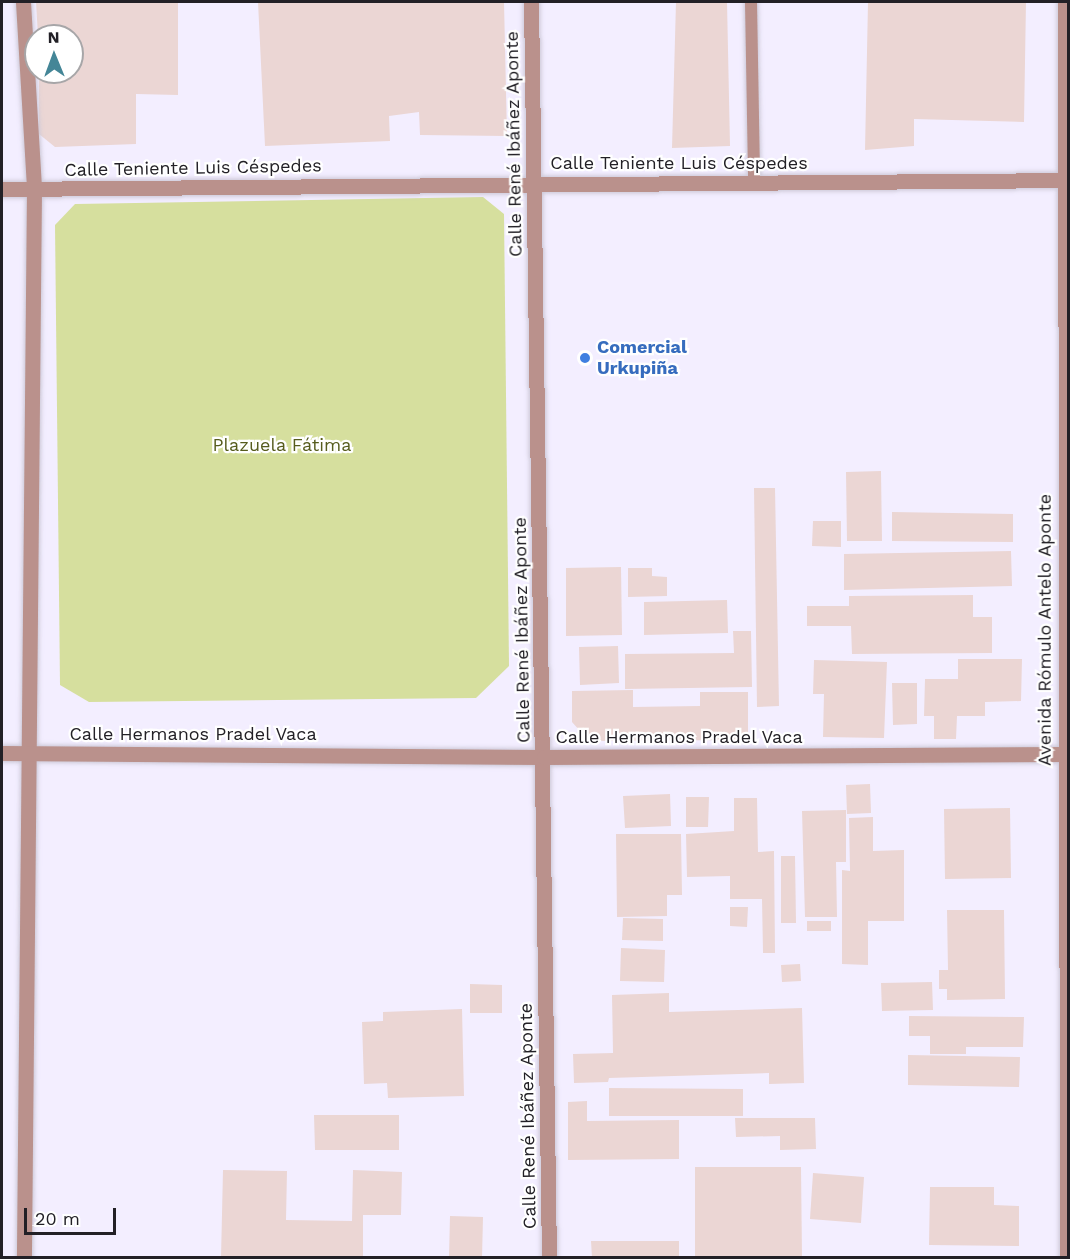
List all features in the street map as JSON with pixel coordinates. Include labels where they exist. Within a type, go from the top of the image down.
[{"type":"street","points":[[22,2],[34,189],[31,753],[24,1257]]},
{"type":"street","name":"Calle René Ibáñez Aponte","points":[[531,2],[544,757],[549,1257]]},
{"type":"street","name":"Avenida Rómulo Antelo Aponte","points":[[1065,2],[1067,1257]]},
{"type":"street","name":"Calle Teniente Luis Céspedes","points":[[2,189],[1066,180]]},
{"type":"street","name":"Calle Hermanos Pradel Vaca","points":[[2,753],[544,757],[1066,754]]},
{"type":"lane","points":[[751,2],[754,182]]},
{"type":"green space","name":"Plazuela Fátima","points":[[483,197],[504,214],[509,666],[476,698],[89,702],[60,685],[55,225],[75,204]]},
{"type":"building","points":[[36,2],[178,2],[178,95],[136,94],[136,144],[55,147],[39,134],[39,84],[84,84],[84,24],[37,24]]},
{"type":"building","points":[[258,2],[504,2],[507,136],[420,135],[419,112],[389,116],[390,141],[265,146]]},
{"type":"building","points":[[676,2],[727,2],[730,146],[672,148]]},
{"type":"building","points":[[868,2],[1026,2],[1024,122],[914,119],[914,146],[865,150]]},
{"type":"building","points":[[881,471],[882,541],[847,541],[846,472]]},
{"type":"building","points":[[754,488],[775,488],[779,706],[757,707]]},
{"type":"building","points":[[892,512],[1013,514],[1013,542],[892,541]]},
{"type":"building","points":[[813,521],[841,521],[841,547],[812,546]]},
{"type":"building","points":[[1011,551],[1012,586],[844,590],[844,554]]},
{"type":"building","points":[[621,567],[622,635],[566,636],[566,568]]},
{"type":"building","points":[[628,568],[652,568],[652,576],[667,577],[667,596],[628,597]]},
{"type":"building","points":[[973,595],[973,617],[992,617],[992,653],[852,654],[851,626],[807,626],[807,606],[849,606],[849,596]]},
{"type":"building","points":[[727,600],[728,633],[644,635],[644,602]]},
{"type":"building","points":[[733,631],[751,631],[752,687],[625,689],[625,654],[734,653]]},
{"type":"building","points":[[618,646],[619,683],[580,685],[579,647]]},
{"type":"building","points":[[958,659],[1022,659],[1021,701],[985,702],[985,716],[957,716],[956,739],[934,739],[934,716],[924,716],[925,679],[958,679]]},
{"type":"building","points":[[814,660],[887,662],[884,738],[823,737],[824,694],[813,694]]},
{"type":"building","points":[[892,683],[917,683],[917,724],[893,725]]},
{"type":"building","points":[[633,690],[633,707],[700,706],[700,692],[748,692],[748,740],[589,741],[572,722],[572,691]]},
{"type":"building","points":[[870,784],[871,813],[847,814],[846,785]]},
{"type":"building","points":[[670,794],[671,826],[625,828],[623,796]]},
{"type":"building","points":[[686,797],[709,797],[708,827],[686,827]]},
{"type":"building","points":[[734,798],[757,798],[758,852],[774,851],[775,953],[763,953],[762,899],[730,899],[730,876],[687,877],[686,834],[734,831]]},
{"type":"building","points":[[1010,808],[1011,878],[945,879],[944,809]]},
{"type":"building","points":[[846,810],[846,862],[836,862],[837,917],[805,917],[802,811]]},
{"type":"building","points":[[873,817],[873,851],[904,850],[904,921],[868,921],[868,965],[842,964],[842,870],[850,871],[849,818]]},
{"type":"building","points":[[616,834],[681,834],[682,895],[667,895],[667,916],[617,917]]},
{"type":"building","points":[[781,856],[795,856],[796,923],[781,923]]},
{"type":"building","points":[[730,907],[748,907],[747,927],[730,926]]},
{"type":"building","points":[[947,910],[1004,910],[1005,999],[947,1000],[947,989],[939,989],[939,970],[948,970]]},
{"type":"building","points":[[623,918],[663,919],[663,941],[622,940]]},
{"type":"building","points":[[807,921],[831,921],[831,931],[807,931]]},
{"type":"building","points":[[621,948],[665,950],[664,982],[620,981]]},
{"type":"building","points":[[800,964],[801,981],[782,982],[781,965]]},
{"type":"building","points":[[932,982],[933,1010],[882,1011],[881,983]]},
{"type":"building","points":[[470,984],[502,985],[502,1013],[470,1013]]},
{"type":"building","points":[[669,993],[669,1012],[802,1008],[804,1083],[769,1084],[769,1073],[609,1078],[608,1082],[574,1083],[573,1054],[613,1053],[612,995]]},
{"type":"building","points":[[462,1009],[464,1096],[388,1098],[387,1083],[364,1084],[362,1022],[383,1021],[383,1012]]},
{"type":"building","points":[[909,1016],[1024,1017],[1023,1047],[966,1047],[966,1054],[930,1054],[930,1036],[909,1036]]},
{"type":"building","points":[[908,1055],[1020,1057],[1019,1087],[908,1085]]},
{"type":"building","points":[[609,1088],[743,1089],[743,1116],[609,1116]]},
{"type":"building","points":[[587,1101],[587,1121],[679,1120],[679,1159],[568,1160],[568,1102]]},
{"type":"building","points":[[314,1115],[399,1115],[399,1150],[315,1150]]},
{"type":"building","points":[[735,1118],[815,1118],[816,1149],[780,1150],[780,1136],[736,1137]]},
{"type":"building","points":[[695,1167],[801,1167],[802,1258],[695,1258]]},
{"type":"building","points":[[223,1170],[287,1171],[286,1220],[352,1221],[353,1170],[402,1172],[401,1215],[363,1215],[363,1258],[221,1258]]},
{"type":"building","points":[[813,1173],[864,1177],[861,1223],[810,1219]]},
{"type":"building","points":[[930,1187],[994,1187],[994,1205],[1019,1206],[1019,1246],[929,1245]]},
{"type":"building","points":[[450,1216],[483,1217],[482,1258],[449,1258]]},
{"type":"building","points":[[591,1241],[679,1241],[679,1258],[592,1258]]},
{"type":"place","name":"Comercial Urkupiña","points":[[585,358]]}]
